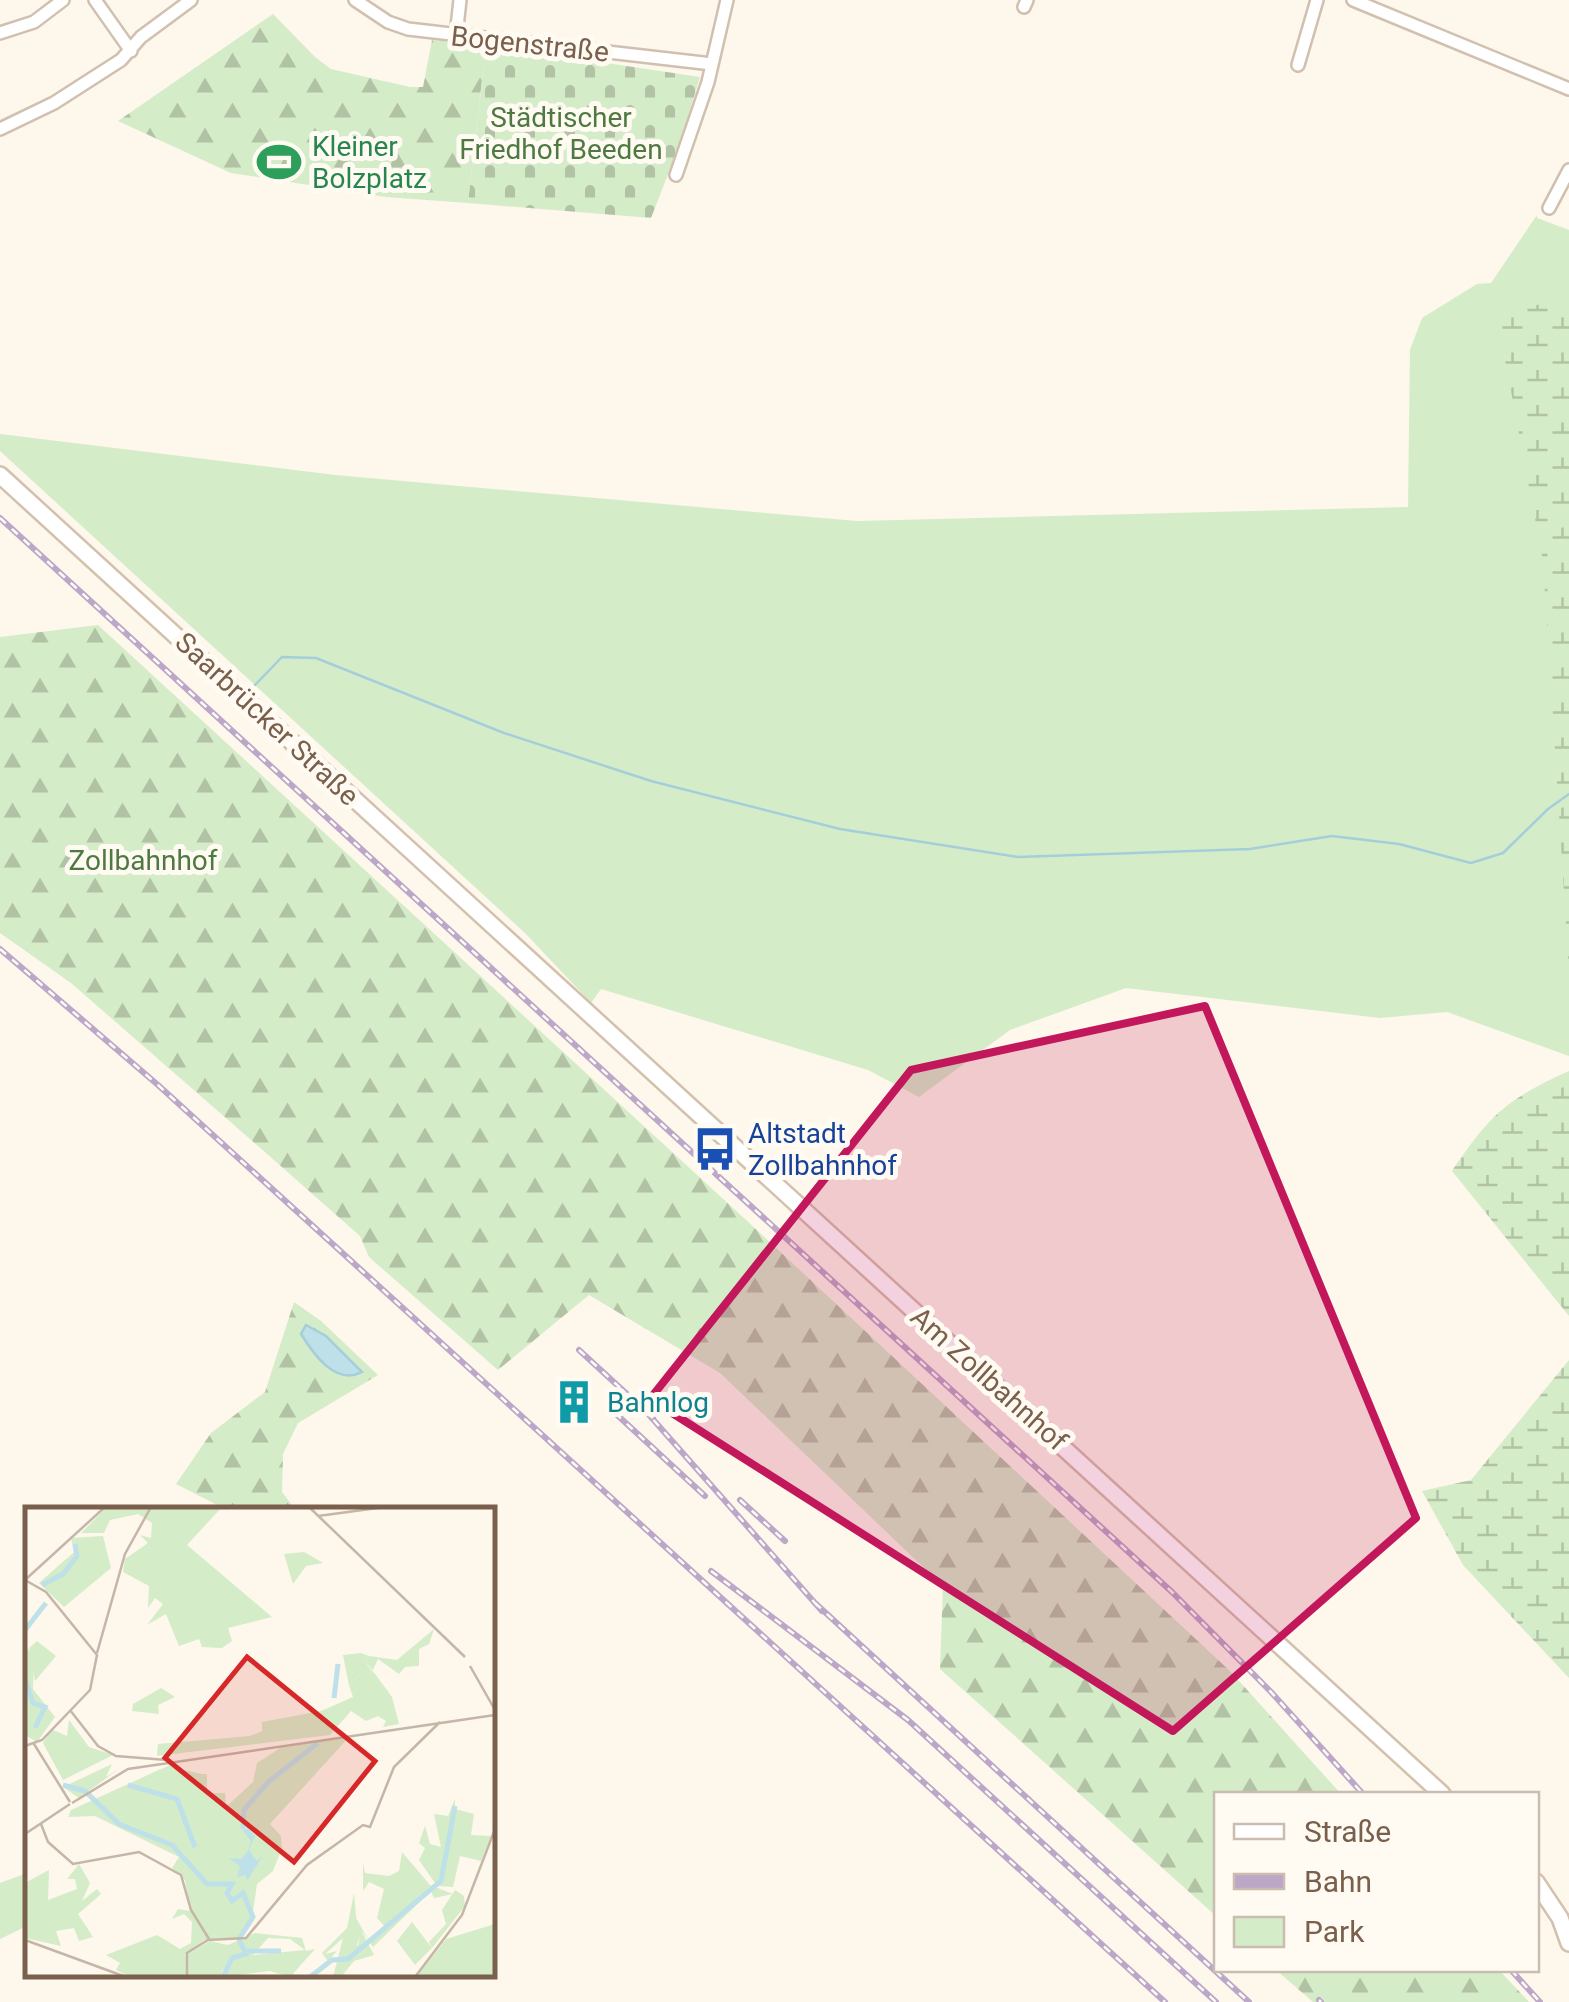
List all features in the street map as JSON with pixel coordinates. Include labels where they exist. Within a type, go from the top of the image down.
[{"type":"main road","name":"Saarbrücker Straße","points":[[0,474],[534,964]]},
{"type":"main road","name":"Am Zollbahnhof","points":[[534,964],[1440,1792]]},
{"type":"main road","points":[[1539,1885],[1569,1910]]},
{"type":"main road","points":[[1539,1886],[1560,1918],[1569,1943]]},
{"type":"street","points":[[0,32],[34,22],[63,0]]},
{"type":"street","points":[[95,0],[131,51]]},
{"type":"street","points":[[0,129],[54,103],[131,51],[141,38],[192,0]]},
{"type":"street","name":"Bogenstraße","points":[[354,0],[388,22],[408,29],[712,64]]},
{"type":"street","points":[[456,36],[460,0]]},
{"type":"street","points":[[676,175],[712,64],[727,0]]},
{"type":"street","points":[[1298,65],[1317,0]]},
{"type":"street","points":[[1353,0],[1569,90]]},
{"type":"street","points":[[1549,208],[1569,170]]},
{"type":"highlighted area","points":[[1205,1006],[1416,1518],[1173,1731],[650,1399],[911,1070]]},
{"type":"green space","points":[[273,14],[331,69],[410,87],[423,87],[432,40],[486,45],[468,203],[386,197],[231,173],[118,121]]},
{"type":"green space","name":"Städtischer Friedhof Beeden","points":[[486,45],[700,77],[651,218],[468,203]]},
{"type":"green space","points":[[1537,215],[1569,230],[1569,1056],[1447,1012],[1380,1018],[1126,988],[1010,1030],[919,1097],[868,1070],[601,989],[591,1003],[526,934],[0,451],[0,434],[335,475],[857,521],[1408,507],[1410,350],[1422,318],[1477,284],[1491,283]]},
{"type":"green space","points":[[1569,299],[1569,972],[1543,561],[1497,317]]},
{"type":"green space","name":"Zollbahnhof","points":[[98,625],[1230,1671],[1339,1792],[1214,1792],[1214,1914],[940,1669],[943,1586],[720,1373],[589,1295],[498,1370],[369,1257],[360,1236],[266,1153],[71,983],[0,933],[0,637]]},
{"type":"green space","points":[[1569,1071],[1569,1316],[1452,1171],[1502,1110]]},
{"type":"green space","points":[[294,1302],[321,1321],[378,1375],[298,1423],[283,1454],[282,1492],[293,1507],[221,1507],[176,1484],[211,1433],[265,1392]]},
{"type":"green space","points":[[1569,1360],[1569,1678],[1463,1565],[1422,1491],[1471,1480]]},
{"type":"green space","points":[[25,1874],[25,1927],[0,1939],[0,1883]]},
{"type":"green space","points":[[1278,1972],[1501,1972],[1529,2002],[1313,2002]]},
{"type":"water","points":[[306,1325],[326,1336],[362,1372],[343,1375],[327,1366],[301,1334]]},
{"type":"waterway","points":[[255,685],[282,657],[316,658],[504,733],[651,781],[840,829],[1018,857],[1250,849],[1332,836],[1399,844],[1471,863],[1503,853],[1569,794]]},
{"type":"railway","points":[[0,518],[1172,1592],[1271,1692],[1361,1792]]},
{"type":"railway","points":[[0,949],[158,1085],[1165,2002]]},
{"type":"railway","points":[[579,1350],[653,1418]]},
{"type":"railway","points":[[643,1408],[822,1611]]},
{"type":"railway","points":[[615,1413],[705,1496]]},
{"type":"railway","points":[[740,1500],[785,1541]]},
{"type":"railway","points":[[711,1571],[908,1720],[1216,2002]]},
{"type":"railway","points":[[815,1603],[1214,1970]]},
{"type":"railway","points":[[1216,1972],[1249,2002]]},
{"type":"railway","points":[[1513,1972],[1540,2002]]},
{"type":"place","name":"Kleiner Bolzplatz","points":[[279,162]]},
{"type":"place","name":"Altstadt Zollbahnhof","points":[[715,1149]]},
{"type":"place","name":"Bahnlog","points":[[574,1402]]}]
